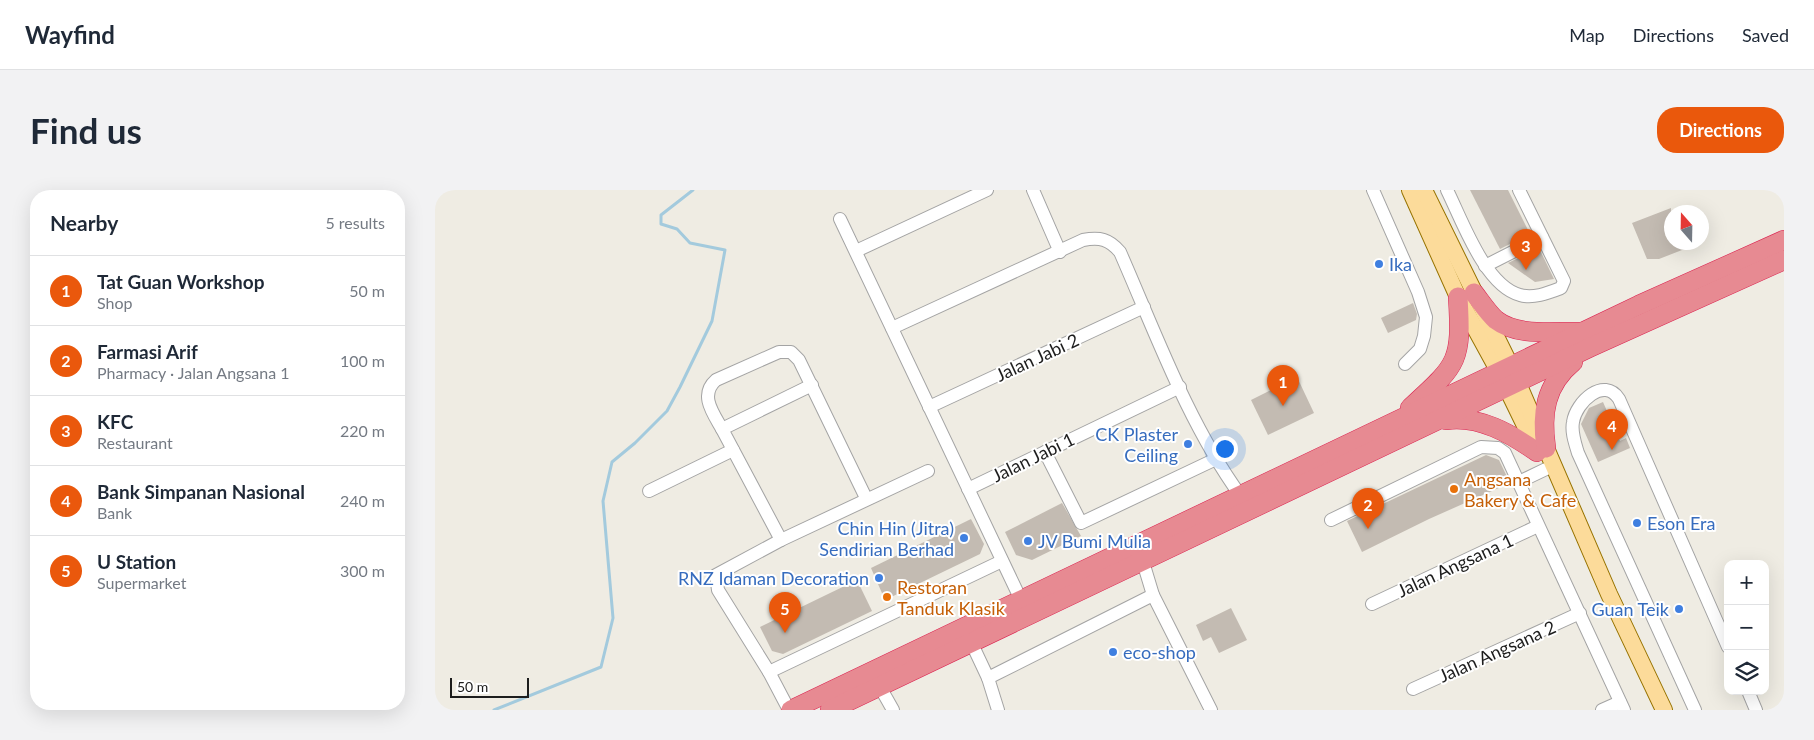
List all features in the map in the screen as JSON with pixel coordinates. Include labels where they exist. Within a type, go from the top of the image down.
[{"type":"highway","points":[[830,710],[1435,422],[1509,378],[1784,240]]},
{"type":"highway","points":[[1466,295],[1497,320],[1510,327],[1524,331],[1587,339],[1784,260]]},
{"type":"highway","points":[[1397,421],[1438,383],[1456,358],[1460,343],[1466,295]]},
{"type":"highway","points":[[1435,422],[1455,419],[1469,420],[1509,434],[1541,450],[1545,404],[1549,392],[1587,339]]},
{"type":"highway","points":[[790,710],[1397,421],[1509,378]]},
{"type":"main road","points":[[1411,190],[1509,378],[1664,710]]},
{"type":"main road","points":[[1424,190],[1458,263],[1466,295]]},
{"type":"main road","points":[[1541,450],[1546,470],[1609,594]]},
{"type":"street","points":[[856,251],[987,190]]},
{"type":"street","points":[[1033,190],[1060,252]]},
{"type":"street","points":[[1373,190],[1418,292],[1426,316],[1424,336],[1420,349],[1405,364]]},
{"type":"street","points":[[1447,190],[1485,266],[1502,286],[1521,296],[1545,294],[1561,288],[1564,281],[1519,190]]},
{"type":"street","points":[[840,219],[1021,600]]},
{"type":"street","points":[[1485,266],[1542,237]]},
{"type":"street","points":[[892,328],[1083,240],[1096,238],[1113,243],[1120,252],[1180,387],[1216,459],[1240,495]]},
{"type":"street","points":[[1458,263],[1478,252]]},
{"type":"street","name":"Jalan Jabi 2","points":[[929,407],[1144,307]]},
{"type":"street","points":[[781,540],[708,399],[711,385],[716,380],[785,350],[791,352],[799,360],[867,498]]},
{"type":"street","points":[[722,429],[812,385]]},
{"type":"street","name":"Jalan Jabi 1","points":[[968,489],[1180,387]]},
{"type":"street","points":[[1695,710],[1578,453],[1572,423],[1580,404],[1599,390],[1608,389],[1614,392],[1619,399],[1724,638]]},
{"type":"street","points":[[1331,520],[1481,447],[1498,448],[1505,453],[1519,482],[1622,706],[1602,710]]},
{"type":"street","points":[[649,491],[733,450]]},
{"type":"street","points":[[1045,452],[1081,523],[1216,459]]},
{"type":"street","points":[[1519,482],[1546,470]]},
{"type":"street","points":[[790,710],[769,672],[718,590],[715,580],[719,572],[867,498],[928,471]]},
{"type":"street","name":"Jalan Angsana 1","points":[[1372,604],[1538,526]]},
{"type":"street","points":[[769,672],[1002,561]]},
{"type":"street","points":[[1143,562],[1153,595],[1211,710]]},
{"type":"street","points":[[988,678],[1153,595]]},
{"type":"street","name":"Jalan Angsana 2","points":[[1413,689],[1580,613]]},
{"type":"street","points":[[972,644],[988,678],[998,710]]},
{"type":"street","points":[[880,686],[893,710]]},
{"type":"street","points":[[1750,695],[1756,710]]},
{"type":"building","points":[[1470,190],[1508,190],[1530,234],[1500,249]]},
{"type":"building","points":[[1664,211],[1664,250],[1682,250],[1659,259],[1647,259],[1632,223]]},
{"type":"building","points":[[1539,248],[1554,279],[1535,282],[1508,263]]},
{"type":"building","points":[[1413,303],[1417,314],[1416,320],[1388,333],[1381,318]]},
{"type":"building","points":[[1297,377],[1314,413],[1268,435],[1251,400]]},
{"type":"building","points":[[1603,402],[1620,441],[1626,438],[1630,448],[1598,462],[1581,424],[1589,408]]},
{"type":"building","points":[[1486,455],[1499,460],[1510,483],[1429,519],[1362,552],[1347,521]]},
{"type":"building","points":[[1062,503],[1081,536],[1032,560],[1016,555],[1005,532]]},
{"type":"building","points":[[971,519],[984,544],[980,554],[885,600],[871,568]]},
{"type":"building","points":[[857,580],[872,611],[783,654],[772,651],[760,627]]},
{"type":"building","points":[[1231,608],[1247,640],[1219,653],[1211,637],[1203,641],[1196,625]]},
{"type":"waterway","points":[[494,710],[601,667],[613,618],[603,501],[612,462],[635,443],[667,411],[712,321],[725,250],[690,243],[677,229],[661,224],[661,215],[693,190]]},
{"type":"place","name":"Ika","points":[[1379,264]]},
{"type":"place","name":"KFC","points":[[1526,270]]},
{"type":"place","name":"Tat Guan Workshop","points":[[1283,406]]},
{"type":"place","name":"CK Plaster Ceiling","points":[[1188,444]]},
{"type":"place","name":"Bank Simpanan Nasional","points":[[1612,450]]},
{"type":"place","name":"Angsana Bakery & Cafe","points":[[1454,489]]},
{"type":"place","name":"Eson Era","points":[[1637,523]]},
{"type":"place","name":"Farmasi Arif","points":[[1368,529]]},
{"type":"place","name":"Chin Hin (Jitra) Sendirian Berhad","points":[[964,538]]},
{"type":"place","name":"JV Bumi Mulia","points":[[1028,541]]},
{"type":"place","name":"RNZ Idaman Decoration","points":[[879,578]]},
{"type":"place","name":"Restoran Tanduk Klasik","points":[[887,597]]},
{"type":"place","name":"Guan Teik","points":[[1679,609]]},
{"type":"place","name":"U Station","points":[[785,633]]},
{"type":"place","name":"eco-shop","points":[[1113,652]]}]
